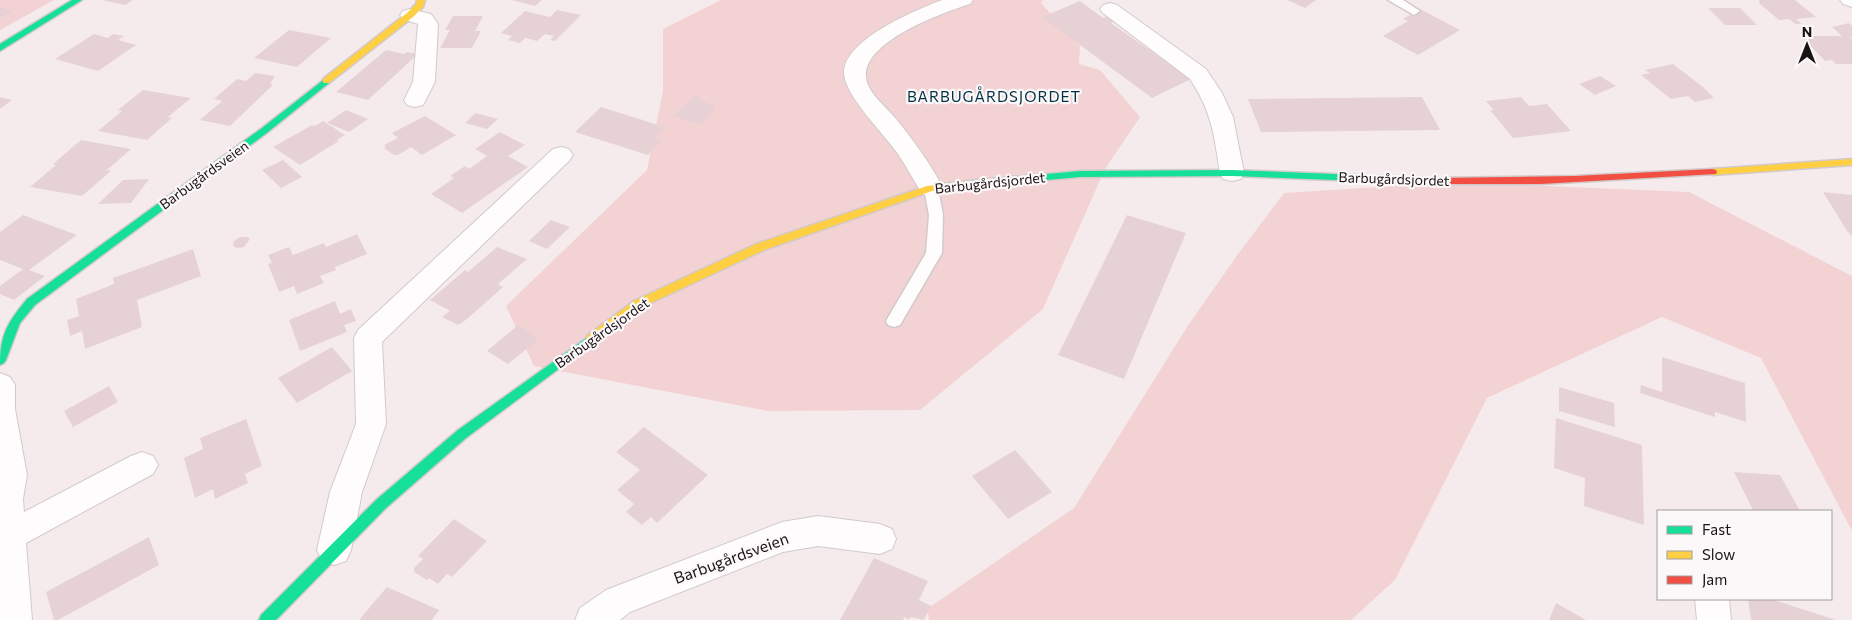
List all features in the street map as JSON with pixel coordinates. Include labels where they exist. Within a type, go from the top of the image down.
[{"type":"street","points":[[0,48],[78,0]]},
{"type":"street","points":[[931,188],[918,162],[856,85],[854,68],[857,59],[878,40],[912,20],[944,5],[963,0]]},
{"type":"street","points":[[416,7],[428,24],[424,82],[416,100]]},
{"type":"street","name":"Barbugårdsveien","points":[[0,360],[15,321],[31,302],[265,130],[416,7]]},
{"type":"street","points":[[1110,9],[1198,74],[1211,93],[1222,117],[1232,174]]},
{"type":"street","points":[[334,550],[346,492],[371,424],[368,338],[561,155]]},
{"type":"street","name":"Barbugårdsjordet","points":[[266,620],[381,504],[462,434],[638,304],[760,247],[931,188],[1080,174],[1232,174],[1421,181],[1513,182],[1606,179],[1852,162]]},
{"type":"street","points":[[0,385],[0,408],[11,476],[4,501],[9,536],[15,620]]},
{"type":"street","points":[[9,536],[142,465]]},
{"type":"street","name":"Barbugårdsveien","points":[[592,620],[618,601],[782,537],[818,531],[880,539]]},
{"type":"street","points":[[1712,600],[1714,620]]},
{"type":"lane","points":[[1394,0],[1414,11]]},
{"type":"lane","points":[[894,321],[934,253],[936,215],[931,188]]},
{"type":"shaded area","points":[[0,0],[54,0],[0,30]]},
{"type":"shaded area","points":[[721,0],[1043,0],[1041,3],[1080,46],[1079,64],[1100,70],[1140,117],[1105,169],[1043,309],[920,410],[768,411],[534,366],[506,306],[647,170],[663,91],[663,29]]},
{"type":"shaded area","points":[[1457,182],[1689,192],[1852,276],[1852,531],[1761,358],[1662,317],[1487,398],[1395,580],[1351,620],[929,620],[927,609],[1074,508],[1187,327],[1284,193]]},
{"type":"building","points":[[102,0],[133,0],[125,5]]},
{"type":"building","points":[[512,0],[542,0],[535,6]]},
{"type":"building","points":[[1287,0],[1316,0],[1305,8]]},
{"type":"building","points":[[1759,0],[1795,0],[1816,17],[1796,19],[1802,24],[1795,24],[1789,19],[1779,20],[1760,4]]},
{"type":"building","points":[[1080,1],[1103,18],[1107,16],[1115,21],[1111,23],[1158,56],[1161,54],[1169,60],[1166,62],[1191,79],[1152,98],[1042,17]]},
{"type":"building","points":[[0,6],[12,12],[0,18]]},
{"type":"building","points":[[1708,8],[1740,8],[1757,25],[1725,25]]},
{"type":"building","points":[[1420,9],[1460,30],[1418,55],[1383,36],[1408,21],[1403,19]]},
{"type":"building","points":[[557,10],[581,15],[555,41],[550,40],[554,36],[545,34],[537,41],[525,38],[520,43],[508,40],[512,36],[501,33],[525,11],[550,17]]},
{"type":"building","points":[[453,16],[483,16],[475,31],[481,31],[472,48],[440,48],[450,30],[445,30]]},
{"type":"building","points":[[1849,23],[1852,26],[1852,37],[1850,37],[1852,39],[1852,64],[1836,64],[1832,60],[1825,61],[1801,36],[1842,36],[1832,27]]},
{"type":"building","points":[[289,30],[331,38],[297,67],[254,58]]},
{"type":"building","points":[[94,34],[108,38],[113,34],[124,36],[118,40],[136,45],[98,71],[55,59]]},
{"type":"building","points":[[386,50],[404,54],[407,52],[418,54],[368,100],[336,92]]},
{"type":"building","points":[[1673,64],[1714,98],[1695,102],[1688,96],[1671,99],[1641,75],[1650,73],[1645,70]]},
{"type":"building","points":[[255,73],[275,76],[270,84],[273,85],[230,126],[200,120],[222,101],[214,99],[237,79],[246,81]]},
{"type":"building","points":[[1600,76],[1616,86],[1595,95],[1579,84]]},
{"type":"building","points":[[143,90],[191,98],[168,117],[172,118],[147,140],[98,131],[122,111],[118,110]]},
{"type":"building","points":[[695,94],[715,109],[700,125],[673,116]]},
{"type":"building","points":[[0,97],[12,100],[0,109]]},
{"type":"building","points":[[1422,97],[1440,130],[1261,132],[1248,99]]},
{"type":"building","points":[[1521,97],[1529,106],[1547,104],[1571,131],[1513,138],[1490,110],[1494,110],[1486,101]]},
{"type":"building","points":[[601,107],[665,127],[654,138],[662,140],[648,155],[575,132]]},
{"type":"building","points":[[346,110],[368,119],[349,132],[327,123]]},
{"type":"building","points":[[475,113],[498,119],[487,129],[465,123]]},
{"type":"building","points":[[425,116],[456,135],[422,155],[411,147],[398,155],[394,155],[384,148],[386,147],[384,145],[398,138],[392,133]]},
{"type":"building","points":[[323,121],[345,135],[337,140],[339,141],[300,165],[273,147],[312,125],[315,126]]},
{"type":"building","points":[[500,132],[525,145],[508,156],[528,167],[462,213],[431,194],[454,178],[450,176],[465,166],[469,169],[487,156],[475,149]]},
{"type":"building","points":[[81,140],[131,149],[107,170],[111,171],[82,196],[30,187],[56,165],[53,164]]},
{"type":"building","points":[[283,160],[302,177],[281,188],[262,170]]},
{"type":"building","points":[[149,179],[131,203],[98,204],[123,180]]},
{"type":"building","points":[[1823,192],[1852,195],[1852,236],[1847,231]]},
{"type":"building","points":[[23,215],[77,235],[29,270],[45,276],[14,300],[0,294],[0,286],[23,269],[0,260],[0,232]]},
{"type":"building","points":[[1127,215],[1186,233],[1124,379],[1058,355]]},
{"type":"building","points":[[551,220],[570,227],[547,249],[529,241]]},
{"type":"building","points":[[357,234],[367,254],[335,267],[336,270],[320,276],[324,283],[297,294],[294,286],[279,292],[268,264],[272,263],[268,255],[289,247],[293,255],[324,243],[326,247]]},
{"type":"building","points":[[240,237],[250,239],[244,247],[237,248],[233,246],[234,241]]},
{"type":"building","points":[[497,247],[527,259],[498,284],[503,287],[467,319],[458,325],[442,317],[450,311],[430,300],[465,270],[468,272]]},
{"type":"building","points":[[193,249],[201,276],[137,300],[142,327],[85,349],[82,331],[70,336],[67,320],[79,316],[76,299],[114,284],[113,278]]},
{"type":"building","points":[[335,301],[340,314],[351,309],[356,321],[344,325],[347,332],[300,351],[289,320]]},
{"type":"building","points":[[518,325],[539,339],[508,364],[487,351]]},
{"type":"building","points":[[332,347],[352,371],[297,403],[278,378]]},
{"type":"building","points":[[1662,357],[1745,383],[1746,422],[1715,412],[1715,417],[1640,393],[1641,385],[1662,392]]},
{"type":"building","points":[[109,386],[118,402],[73,427],[64,411]]},
{"type":"building","points":[[1559,387],[1614,403],[1615,427],[1559,411]]},
{"type":"building","points":[[1556,418],[1642,445],[1644,525],[1584,506],[1585,478],[1554,468]]},
{"type":"building","points":[[246,419],[262,466],[245,474],[248,483],[215,499],[213,489],[195,498],[184,458],[203,449],[200,438]]},
{"type":"building","points":[[644,427],[708,475],[657,523],[651,517],[642,525],[626,512],[634,504],[617,490],[640,470],[616,452]]},
{"type":"building","points":[[1015,450],[1052,492],[1008,519],[972,476]]},
{"type":"building","points":[[1734,472],[1780,475],[1799,510],[1753,510]]},
{"type":"building","points":[[454,519],[487,541],[452,577],[447,574],[438,584],[414,572],[414,568],[423,559],[418,556]]},
{"type":"building","points":[[149,537],[159,565],[58,620],[54,620],[46,592]]},
{"type":"building","points":[[874,558],[928,581],[919,600],[931,606],[924,620],[910,617],[909,620],[904,617],[903,620],[840,620]]},
{"type":"building","points":[[387,587],[439,610],[432,620],[359,620]]},
{"type":"building","points":[[1748,600],[1774,600],[1836,620],[1751,620]]},
{"type":"building","points":[[1556,603],[1586,620],[1549,620]]},
{"type":"traffic: fast","points":[[0,48],[78,0]]},
{"type":"traffic: fast","points":[[0,360],[15,321],[31,302],[265,130],[326,81]]},
{"type":"traffic: fast","points":[[969,184],[1080,174],[1232,173],[1438,181]]},
{"type":"traffic: fast","points":[[266,620],[381,504],[462,434],[592,338]]},
{"type":"traffic: slow","points":[[326,81],[410,15],[420,5],[421,0]]},
{"type":"traffic: slow","points":[[1712,172],[1852,162]]},
{"type":"traffic: slow","points":[[592,338],[638,304],[760,247],[931,188],[969,184]]},
{"type":"traffic: jam","points":[[1438,181],[1575,179],[1712,172]]},
{"type":"district","name":"BARBUGÅRDSJORDET","points":[[994,97]]}]
